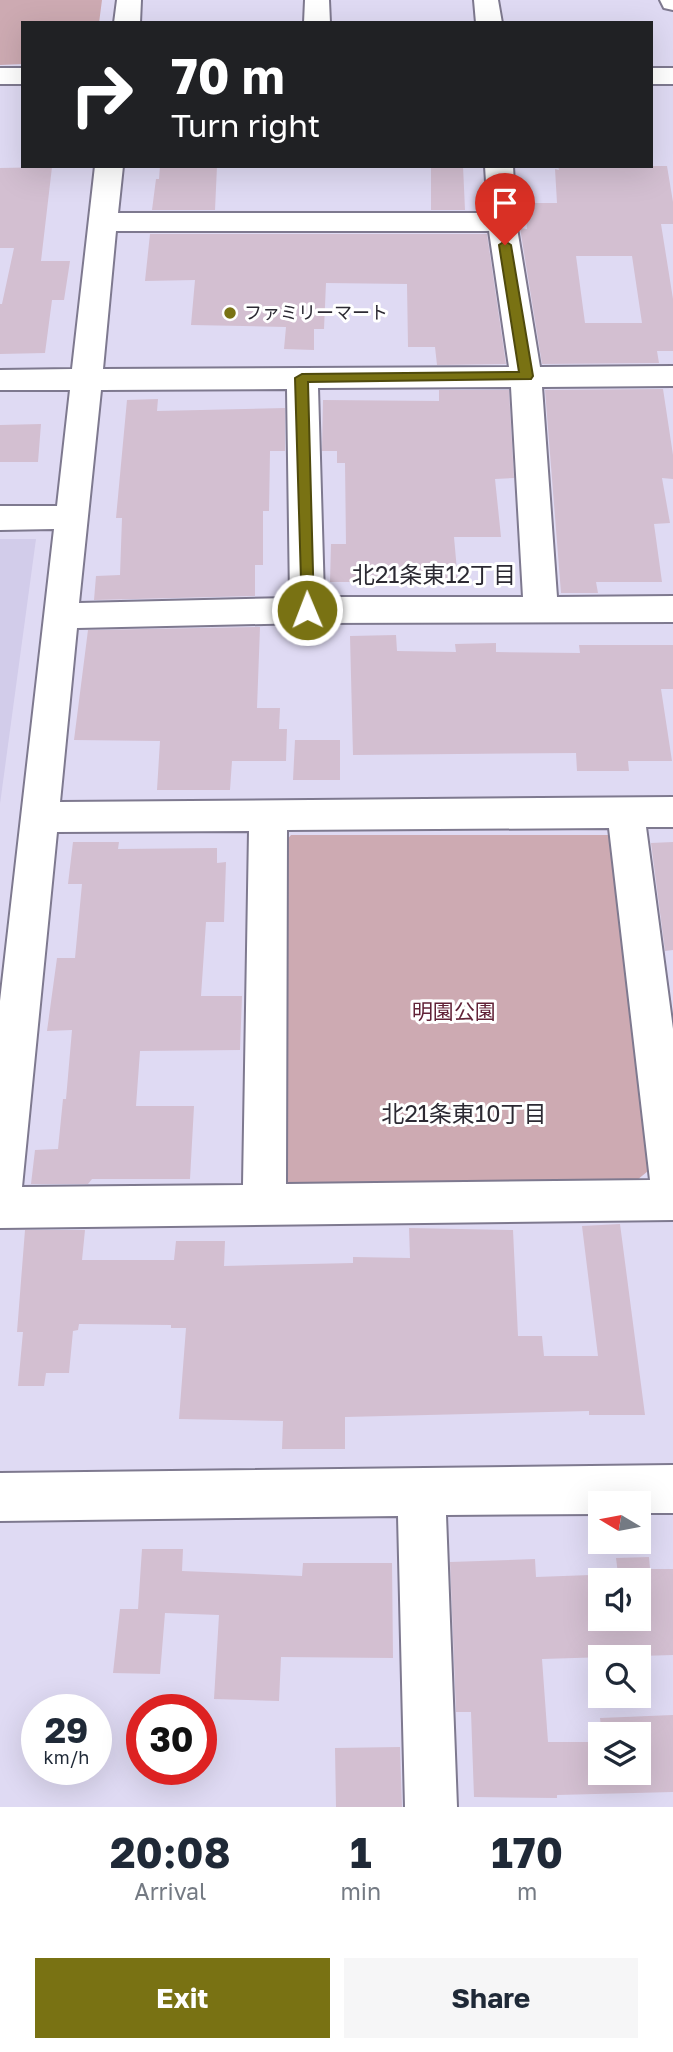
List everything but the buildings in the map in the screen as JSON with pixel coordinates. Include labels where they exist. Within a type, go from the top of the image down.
[{"type":"street","points":[[127,21],[129,0]]},
{"type":"street","points":[[317,0],[317,21]]},
{"type":"street","points":[[486,0],[489,21]]},
{"type":"street","points":[[0,76],[21,76]]},
{"type":"street","points":[[653,76],[673,76]]},
{"type":"street","points":[[0,1189],[6,1071],[40,817],[110,168]]},
{"type":"street","points":[[499,168],[502,222],[526,376],[541,610]]},
{"type":"street","points":[[103,222],[502,222]]},
{"type":"street","points":[[0,380],[673,376]]},
{"type":"street","points":[[302,378],[307,610]]},
{"type":"street","points":[[0,518],[73,517]]},
{"type":"street","points":[[63,616],[307,610],[673,609]]},
{"type":"street","points":[[40,817],[673,812]]},
{"type":"street","points":[[626,813],[673,1191]]},
{"type":"street","points":[[264,1203],[268,815]]},
{"type":"street","points":[[0,1208],[673,1200]]},
{"type":"street","points":[[0,1497],[673,1489]]},
{"type":"street","points":[[421,1494],[431,1807]]},
{"type":"shaded area","points":[[0,539],[36,539],[0,804]]},
{"type":"green space","points":[[0,0],[102,0],[99,21],[21,21],[21,64],[0,65]]},
{"type":"green space","name":"明園公園","points":[[291,835],[610,835],[618,842],[648,1171],[631,1185],[284,1192],[280,848]]},
{"type":"place","name":"ファミリーマート","points":[[230,313]]},
{"type":"district","name":"北21条東12丁目","points":[[434,575]]},
{"type":"district","name":"北21条東10丁目","points":[[464,1114]]},
{"type":"route","points":[[307,610],[302,378],[526,376],[505,245]]}]
